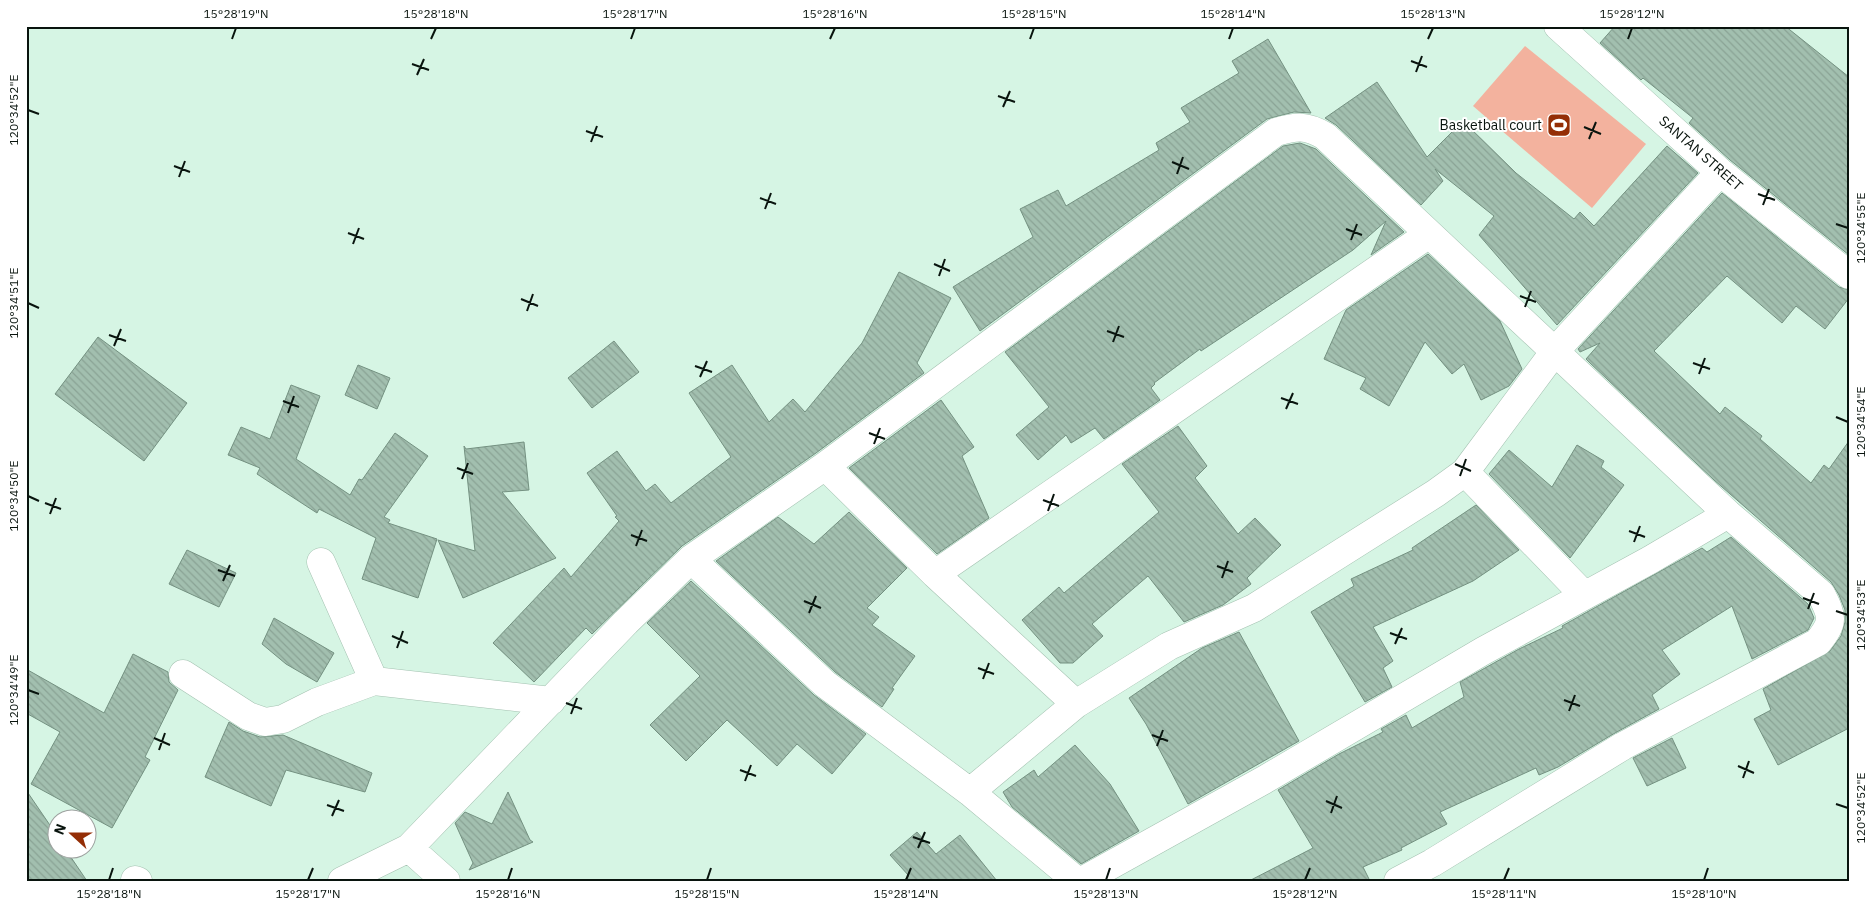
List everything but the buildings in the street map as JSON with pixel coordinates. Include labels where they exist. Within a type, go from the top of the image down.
[{"type":"street","name":"SANTAN STREET","points":[[1576,32],[1720,172],[1849,275]]},
{"type":"street","points":[[342,881],[408,848],[626,622],[691,559],[825,466],[1276,132],[1295,126],[1312,129],[1325,136],[1728,514],[1821,594],[1830,611],[1829,628],[1818,642],[1623,746],[1432,863],[1398,881]]},
{"type":"street","points":[[970,792],[1076,704],[1169,646],[1254,608],[1436,493],[1465,472],[1555,351],[1720,172]]},
{"type":"street","points":[[935,574],[1429,234]]},
{"type":"street","points":[[825,466],[935,574],[1076,704]]},
{"type":"street","points":[[1465,472],[1584,595]]},
{"type":"street","points":[[1082,881],[1264,780],[1482,651],[1728,514]]},
{"type":"street","points":[[691,559],[825,684],[970,792],[1077,881]]},
{"type":"street","points":[[321,562],[374,681]]},
{"type":"street","points":[[183,674],[248,716],[265,722],[283,719],[317,702],[374,681],[551,701]]},
{"type":"street","points":[[408,848],[446,881]]},
{"type":"shaded area","name":"Basketball court","points":[[1525,46],[1646,144],[1592,208],[1473,106]]},
{"type":"place","name":"Basketball court","points":[[1559,125]]}]
